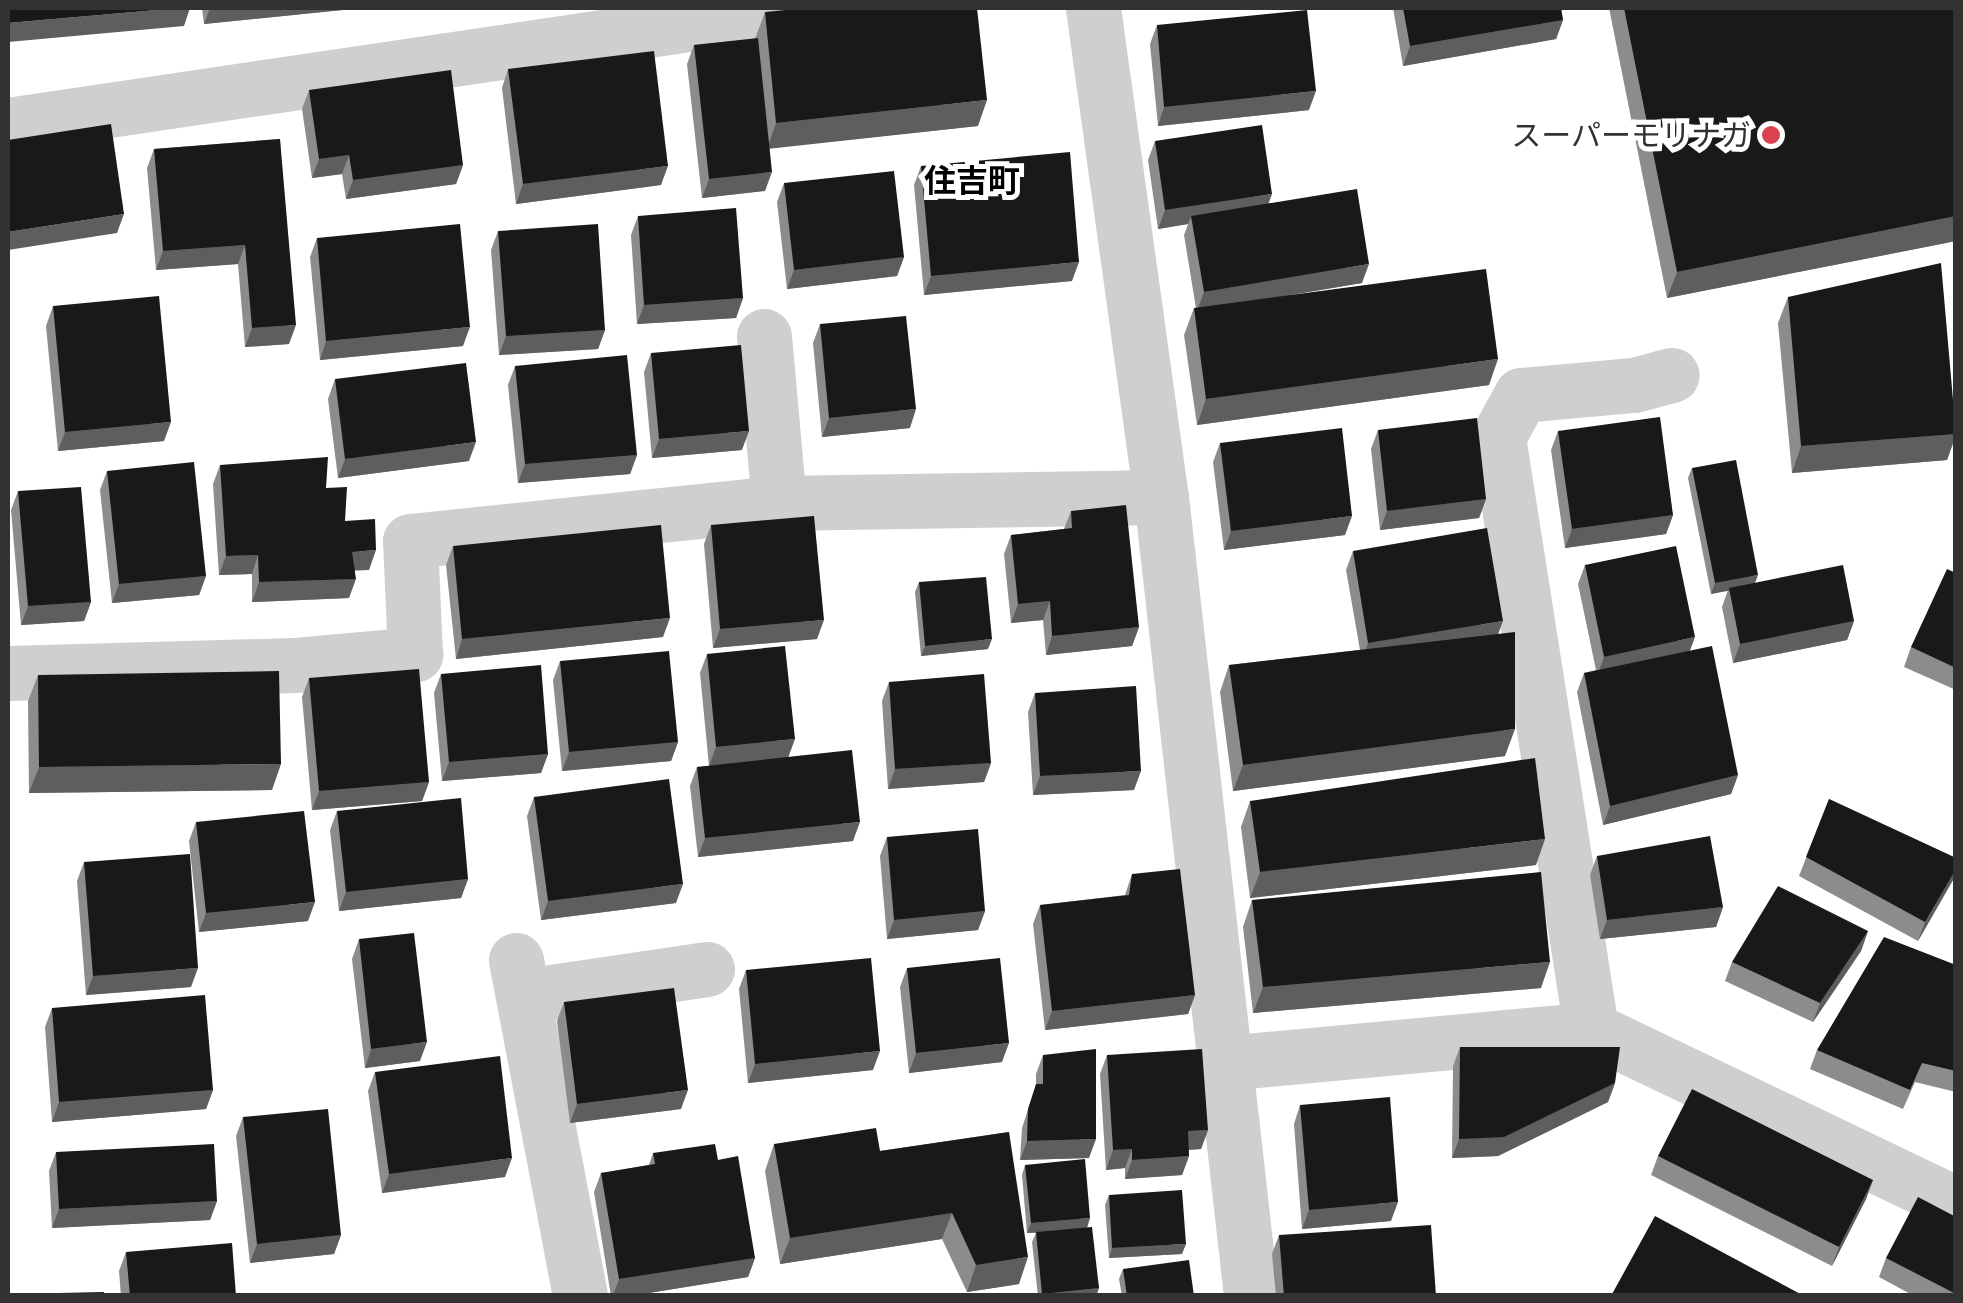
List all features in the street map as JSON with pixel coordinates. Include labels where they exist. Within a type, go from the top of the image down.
[{"type":"street","points":[[8,125],[796,8]]},
{"type":"street","points":[[1092,8],[1161,496],[1251,1296]]},
{"type":"street","points":[[764,336],[779,504]]},
{"type":"street","points":[[1592,1029],[1498,437],[1520,395],[1634,385],[1672,374]]},
{"type":"street","points":[[8,673],[294,666],[415,654],[410,541],[779,504],[1161,496]]},
{"type":"street","points":[[580,1296],[520,978],[708,969]]},
{"type":"street","points":[[1224,1064],[1592,1029],[1956,1204]]},
{"type":"building","points":[[8,8],[180,8],[8,23]]},
{"type":"building","points":[[806,8],[977,8],[987,100],[776,123],[765,12]]},
{"type":"building","points":[[1403,8],[1561,8],[1563,20],[1410,46]]},
{"type":"building","name":"スーパーモリナガ","points":[[1624,8],[1956,8],[1956,216],[1677,272]]},
{"type":"building","points":[[1307,10],[1316,91],[1164,107],[1157,25]]},
{"type":"building","points":[[758,38],[772,172],[709,179],[694,45]]},
{"type":"building","points":[[654,51],[668,166],[523,184],[508,69]]},
{"type":"building","points":[[451,70],[463,165],[353,180],[349,155],[319,159],[309,90]]},
{"type":"building","points":[[111,124],[124,214],[8,232],[8,140]]},
{"type":"building","points":[[1262,125],[1272,194],[1165,210],[1155,141]]},
{"type":"building","points":[[280,139],[296,325],[252,328],[245,245],[163,251],[154,149]]},
{"type":"building","points":[[1070,152],[1079,262],[931,276],[921,166]]},
{"type":"building","points":[[894,171],[904,257],[794,270],[784,183]]},
{"type":"building","points":[[1357,189],[1369,264],[1204,292],[1191,216]]},
{"type":"building","points":[[736,208],[743,298],[644,305],[638,216]]},
{"type":"building","points":[[460,224],[470,327],[326,341],[317,238]]},
{"type":"building","points":[[598,224],[605,330],[506,336],[498,231]]},
{"type":"building","points":[[1941,263],[1956,434],[1801,446],[1788,297]]},
{"type":"building","points":[[1486,269],[1498,359],[1206,399],[1194,308]]},
{"type":"building","points":[[159,296],[171,422],[65,432],[53,306]]},
{"type":"building","points":[[906,316],[916,409],[829,418],[820,324]]},
{"type":"building","points":[[741,345],[749,431],[659,439],[651,353]]},
{"type":"building","points":[[627,355],[637,455],[525,464],[515,366]]},
{"type":"building","points":[[466,363],[476,442],[345,459],[335,379]]},
{"type":"building","points":[[1660,417],[1673,515],[1572,529],[1558,431]]},
{"type":"building","points":[[1477,418],[1486,499],[1387,511],[1378,430]]},
{"type":"building","points":[[1342,428],[1352,516],[1231,531],[1220,443]]},
{"type":"building","points":[[328,457],[326,488],[347,487],[345,521],[375,519],[376,550],[352,552],[356,579],[259,582],[258,555],[226,556],[220,465]]},
{"type":"building","points":[[1736,460],[1758,575],[1715,583],[1692,468]]},
{"type":"building","points":[[194,462],[206,576],[119,584],[107,471]]},
{"type":"building","points":[[81,487],[91,602],[28,606],[18,491]]},
{"type":"building","points":[[1126,505],[1139,627],[1052,636],[1050,601],[1018,604],[1011,535],[1072,528],[1071,511]]},
{"type":"building","points":[[814,516],[824,620],[720,629],[711,525]]},
{"type":"building","points":[[661,525],[670,618],[462,639],[453,546]]},
{"type":"building","points":[[1487,528],[1503,621],[1368,643],[1353,551]]},
{"type":"building","points":[[1676,546],[1695,637],[1604,657],[1585,565]]},
{"type":"building","points":[[1843,565],[1854,621],[1740,644],[1729,588]]},
{"type":"building","points":[[1947,569],[1956,573],[1956,668],[1911,647]]},
{"type":"building","points":[[986,577],[992,639],[925,646],[919,582]]},
{"type":"building","points":[[1515,632],[1515,729],[1243,765],[1229,665]]},
{"type":"building","points":[[785,646],[795,739],[716,747],[707,654]]},
{"type":"building","points":[[1712,646],[1738,775],[1610,806],[1584,673]]},
{"type":"building","points":[[669,651],[678,742],[569,752],[560,661]]},
{"type":"building","points":[[541,665],[548,754],[449,762],[441,674]]},
{"type":"building","points":[[419,669],[429,782],[319,791],[309,678]]},
{"type":"building","points":[[279,671],[281,764],[39,767],[38,675]]},
{"type":"building","points":[[984,674],[991,763],[895,769],[889,682]]},
{"type":"building","points":[[1136,686],[1141,771],[1040,776],[1035,693]]},
{"type":"building","points":[[852,750],[860,822],[705,838],[697,767]]},
{"type":"building","points":[[1535,758],[1545,839],[1260,872],[1250,801]]},
{"type":"building","points":[[669,779],[683,884],[548,901],[534,797]]},
{"type":"building","points":[[461,798],[468,879],[346,892],[337,811]]},
{"type":"building","points":[[1829,799],[1956,858],[1956,869],[1925,922],[1806,857]]},
{"type":"building","points":[[304,811],[315,902],[206,913],[196,822]]},
{"type":"building","points":[[978,829],[985,911],[894,920],[887,837]]},
{"type":"building","points":[[1710,836],[1723,907],[1607,920],[1597,856]]},
{"type":"building","points":[[190,854],[198,968],[93,976],[84,862]]},
{"type":"building","points":[[1180,869],[1195,995],[1052,1011],[1040,905],[1129,895],[1132,874]]},
{"type":"building","points":[[1541,872],[1550,962],[1263,987],[1252,900]]},
{"type":"building","points":[[1778,886],[1868,931],[1820,1003],[1732,962]]},
{"type":"building","points":[[414,933],[427,1042],[371,1049],[359,939]]},
{"type":"building","points":[[1884,937],[1956,965],[1956,1071],[1922,1063],[1910,1090],[1817,1050]]},
{"type":"building","points":[[871,958],[880,1051],[755,1064],[746,970]]},
{"type":"building","points":[[1000,958],[1009,1043],[916,1053],[907,968]]},
{"type":"building","points":[[674,988],[688,1090],[577,1104],[564,1002]]},
{"type":"building","points":[[205,995],[213,1090],[59,1102],[52,1008]]},
{"type":"building","points":[[1460,1047],[1620,1047],[1615,1083],[1504,1137],[1459,1139]]},
{"type":"building","points":[[1096,1049],[1096,1139],[1027,1141],[1028,1109],[1036,1084],[1043,1084],[1043,1055]]},
{"type":"building","points":[[1202,1049],[1208,1130],[1188,1131],[1189,1156],[1132,1160],[1132,1149],[1113,1150],[1107,1055]]},
{"type":"building","points":[[500,1056],[512,1158],[389,1174],[375,1072]]},
{"type":"building","points":[[1692,1089],[1873,1180],[1839,1247],[1658,1156]]},
{"type":"building","points":[[1390,1097],[1398,1202],[1309,1210],[1300,1105]]},
{"type":"building","points":[[328,1109],[341,1235],[257,1244],[243,1117]]},
{"type":"building","points":[[876,1128],[880,1151],[1009,1132],[1028,1257],[976,1265],[952,1213],[790,1238],[774,1144]]},
{"type":"building","points":[[214,1144],[217,1201],[59,1209],[56,1152]]},
{"type":"building","points":[[715,1144],[718,1160],[738,1156],[755,1258],[619,1279],[601,1173],[655,1164],[653,1153]]},
{"type":"building","points":[[1085,1159],[1090,1218],[1031,1223],[1025,1165]]},
{"type":"building","points":[[1182,1190],[1186,1244],[1112,1248],[1109,1195]]},
{"type":"building","points":[[1918,1197],[1956,1217],[1956,1294],[1886,1258]]},
{"type":"building","points":[[1655,1216],[1804,1296],[1611,1296]]},
{"type":"building","points":[[1431,1225],[1436,1296],[1284,1296],[1279,1235]]},
{"type":"building","points":[[1092,1227],[1099,1288],[1042,1294],[1036,1232]]},
{"type":"building","points":[[232,1243],[236,1296],[130,1296],[126,1252]]},
{"type":"building","points":[[1189,1260],[1194,1296],[1127,1296],[1123,1269]]},
{"type":"building","points":[[104,1292],[104,1296],[59,1296],[59,1293]]},
{"type":"place","name":"スーパーモリナガ","points":[[1771,135]]},
{"type":"district","name":"住吉町","points":[[972,180]]}]
